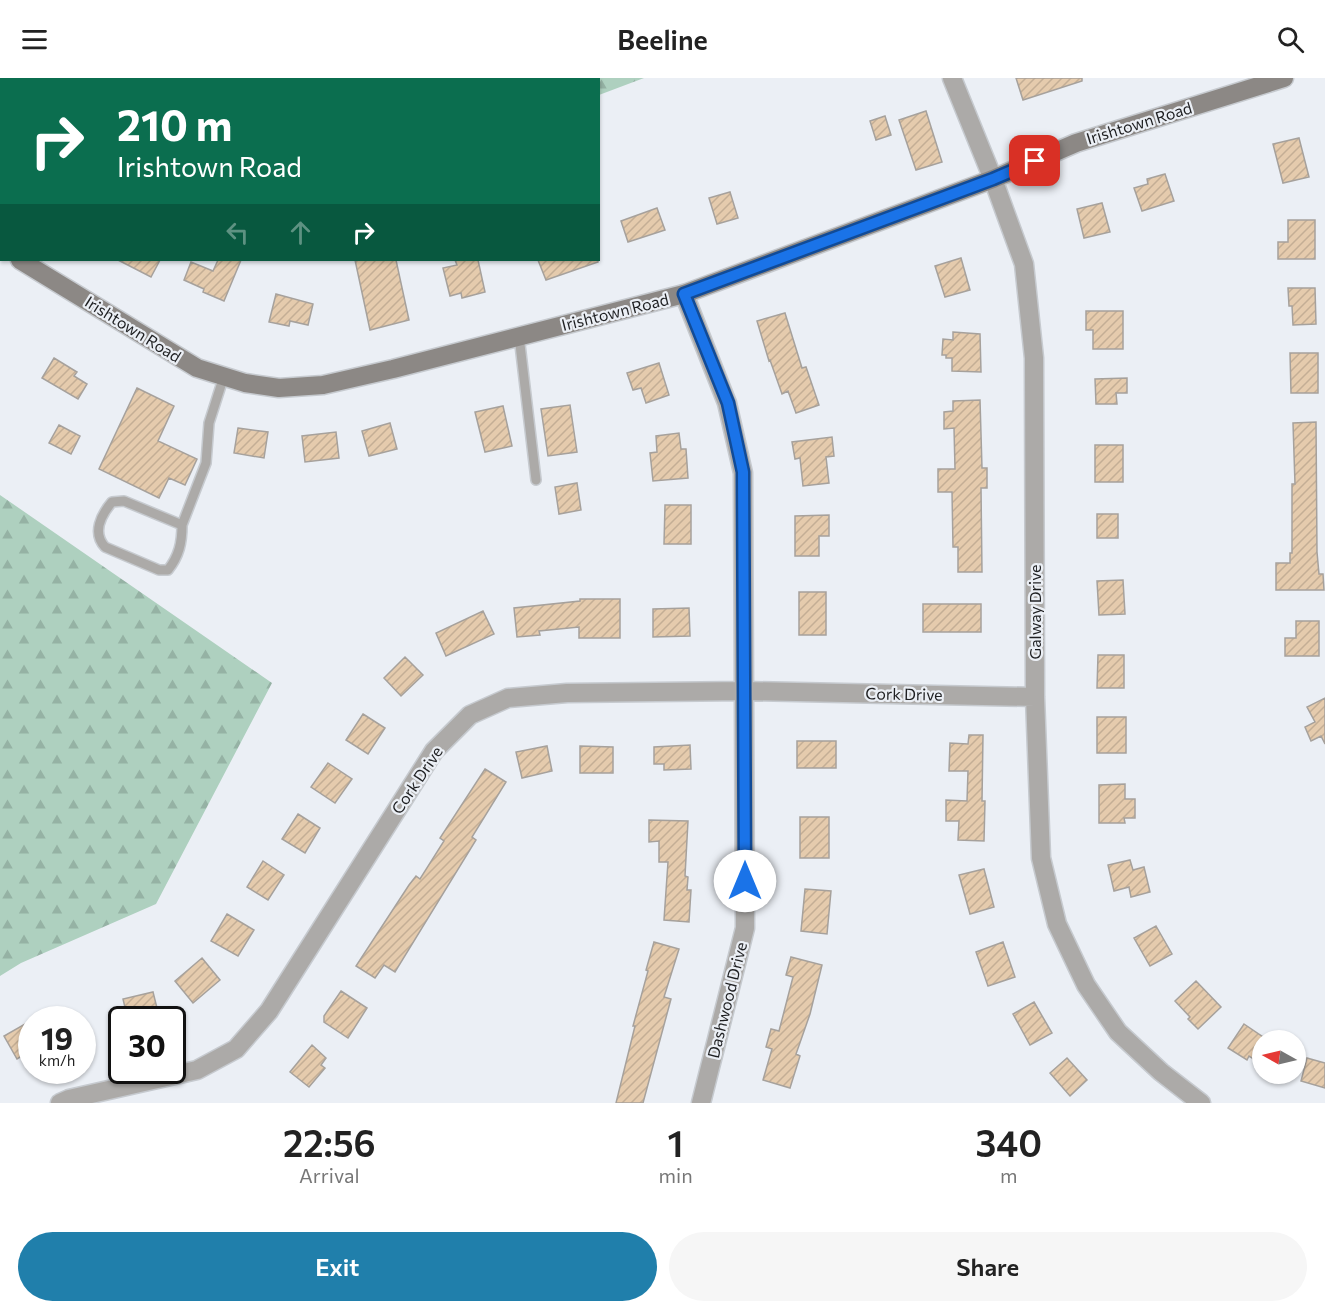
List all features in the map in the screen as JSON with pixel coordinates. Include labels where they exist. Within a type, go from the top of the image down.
[{"type":"street","name":"Galway Drive","points":[[952,78],[1024,264],[1034,358],[1035,697],[1041,858],[1057,924],[1086,985],[1118,1032],[1161,1072],[1201,1103]]},
{"type":"street","name":"Irishtown Road","points":[[22,261],[197,368],[245,383],[279,388],[323,385],[684,294],[993,179],[1076,143],[1284,78]]},
{"type":"street","name":"Dashwood Drive","points":[[684,294],[728,403],[743,472],[745,928],[701,1103]]},
{"type":"street","name":"Cork Drive","points":[[60,1103],[197,1070],[236,1049],[269,1011],[434,751],[470,715],[508,698],[567,693],[745,691],[1035,697]]},
{"type":"lane","points":[[519,336],[536,480]]},
{"type":"lane","points":[[182,525],[124,501],[112,502],[106,509],[97,531],[99,541],[105,547],[159,570],[168,570],[175,561],[182,540],[182,525],[206,463],[209,423],[224,376]]},
{"type":"green space","points":[[600,78],[644,78],[600,95]]},
{"type":"green space","points":[[0,495],[272,683],[156,904],[21,963],[0,976]]},
{"type":"building","points":[[1016,78],[1082,78],[1082,81],[1023,100]]},
{"type":"building","points":[[926,111],[942,162],[916,170],[899,120]]},
{"type":"building","points":[[885,116],[891,135],[876,140],[870,121]]},
{"type":"building","points":[[1299,138],[1309,177],[1283,183],[1273,144]]},
{"type":"building","points":[[1165,174],[1174,201],[1142,211],[1134,188],[1148,184],[1147,179]]},
{"type":"building","points":[[730,192],[738,218],[717,224],[709,198]]},
{"type":"building","points":[[1102,203],[1110,232],[1084,238],[1077,209]]},
{"type":"building","points":[[657,208],[665,230],[628,242],[621,221]]},
{"type":"building","points":[[1288,220],[1315,220],[1315,259],[1278,259],[1278,242],[1288,242]]},
{"type":"building","points":[[961,258],[970,290],[945,297],[935,266]]},
{"type":"building","points":[[120,261],[159,261],[151,277]]},
{"type":"building","points":[[218,261],[241,261],[224,301],[184,280],[191,262],[213,271]]},
{"type":"building","points":[[355,261],[396,261],[409,320],[370,330]]},
{"type":"building","points":[[455,261],[478,261],[485,292],[462,298],[461,293],[450,296],[443,268],[457,265]]},
{"type":"building","points":[[538,261],[598,261],[598,262],[546,280]]},
{"type":"building","points":[[1288,288],[1315,288],[1316,324],[1293,325]]},
{"type":"building","points":[[276,294],[313,304],[308,325],[290,321],[289,326],[269,322]]},
{"type":"building","points":[[1086,311],[1123,311],[1123,349],[1093,349],[1093,330],[1086,330]]},
{"type":"building","points":[[785,313],[802,368],[806,367],[819,405],[796,413],[788,391],[782,394],[757,321]]},
{"type":"building","points":[[953,332],[980,334],[981,372],[952,371],[952,358],[942,355],[943,339],[953,340]]},
{"type":"building","points":[[1290,353],[1318,353],[1318,393],[1291,393]]},
{"type":"building","points":[[54,358],[77,372],[74,376],[87,384],[78,399],[42,378]]},
{"type":"building","points":[[659,363],[669,395],[646,403],[641,388],[633,390],[627,373]]},
{"type":"building","points":[[1127,378],[1127,393],[1116,393],[1117,404],[1096,404],[1095,379]]},
{"type":"building","points":[[137,388],[174,406],[158,441],[197,459],[185,485],[169,478],[159,498],[99,469]]},
{"type":"building","points":[[980,400],[982,468],[987,468],[987,488],[981,488],[982,572],[958,572],[958,547],[953,547],[952,492],[938,492],[938,469],[955,469],[954,428],[944,429],[944,412],[953,411],[953,401]]},
{"type":"building","points":[[570,405],[577,452],[548,456],[541,409]]},
{"type":"building","points":[[503,406],[512,446],[485,452],[475,412]]},
{"type":"building","points":[[1316,422],[1317,552],[1319,574],[1323,574],[1324,590],[1276,590],[1276,563],[1290,563],[1290,553],[1292,553],[1292,484],[1295,484],[1293,423]]},
{"type":"building","points":[[390,423],[397,449],[369,456],[362,431]]},
{"type":"building","points":[[59,425],[80,436],[71,454],[49,443]]},
{"type":"building","points":[[238,428],[268,432],[264,458],[234,453]]},
{"type":"building","points":[[336,432],[339,458],[305,462],[302,436]]},
{"type":"building","points":[[679,433],[681,449],[686,449],[688,478],[653,481],[650,453],[657,452],[656,436]]},
{"type":"building","points":[[832,437],[834,456],[826,457],[829,483],[803,486],[800,458],[795,459],[792,442]]},
{"type":"building","points":[[1095,445],[1123,445],[1123,482],[1095,482]]},
{"type":"building","points":[[577,483],[581,510],[559,514],[555,487]]},
{"type":"building","points":[[665,505],[691,505],[691,544],[664,544]]},
{"type":"building","points":[[1097,514],[1118,514],[1118,538],[1097,538]]},
{"type":"building","points":[[829,515],[829,536],[819,536],[819,556],[795,556],[795,516]]},
{"type":"building","points":[[1123,580],[1125,614],[1099,615],[1097,581]]},
{"type":"building","points":[[799,592],[826,592],[826,635],[799,635]]},
{"type":"building","points":[[580,599],[620,599],[620,638],[579,638],[579,627],[539,631],[540,635],[517,637],[514,608],[580,601]]},
{"type":"building","points":[[923,604],[981,604],[981,632],[923,632]]},
{"type":"building","points":[[689,608],[690,636],[653,637],[653,609]]},
{"type":"building","points":[[483,611],[494,634],[446,656],[436,633]]},
{"type":"building","points":[[1296,621],[1319,621],[1319,656],[1285,656],[1285,638],[1296,638]]},
{"type":"building","points":[[1098,655],[1124,655],[1124,688],[1097,688]]},
{"type":"building","points":[[405,657],[423,675],[401,696],[384,678]]},
{"type":"building","points":[[1325,698],[1325,744],[1321,736],[1311,741],[1305,727],[1315,722],[1307,707]]},
{"type":"building","points":[[363,714],[385,728],[368,754],[346,740]]},
{"type":"building","points":[[1097,717],[1126,717],[1126,753],[1097,753]]},
{"type":"building","points":[[969,735],[983,735],[984,841],[958,840],[959,821],[946,821],[946,800],[967,801],[968,771],[949,771],[950,743],[968,744]]},
{"type":"building","points":[[797,741],[836,741],[836,768],[797,768]]},
{"type":"building","points":[[690,745],[691,769],[664,770],[664,764],[654,764],[654,747]]},
{"type":"building","points":[[547,746],[552,771],[522,778],[516,752]]},
{"type":"building","points":[[580,746],[613,747],[613,773],[580,773]]},
{"type":"building","points":[[328,763],[352,779],[335,803],[311,787]]},
{"type":"building","points":[[485,769],[506,782],[472,837],[476,840],[395,972],[384,965],[375,978],[356,966],[409,885],[416,876],[420,879],[444,841],[440,838]]},
{"type":"building","points":[[1125,784],[1125,799],[1135,799],[1135,818],[1124,818],[1125,823],[1099,823],[1099,785]]},
{"type":"building","points":[[298,814],[320,828],[305,853],[282,839]]},
{"type":"building","points":[[800,817],[829,817],[829,858],[800,858]]},
{"type":"building","points":[[649,820],[688,821],[685,876],[688,877],[687,890],[691,890],[689,922],[664,920],[668,862],[659,862],[659,841],[649,842]]},
{"type":"building","points":[[1130,860],[1133,870],[1144,867],[1150,892],[1131,897],[1129,887],[1114,891],[1108,865]]},
{"type":"building","points":[[263,861],[284,875],[268,900],[247,887]]},
{"type":"building","points":[[984,869],[994,907],[970,914],[959,875]]},
{"type":"building","points":[[805,889],[831,891],[827,934],[801,931]]},
{"type":"building","points":[[227,914],[254,930],[238,956],[211,941]]},
{"type":"building","points":[[1156,926],[1172,954],[1150,966],[1134,938]]},
{"type":"building","points":[[654,942],[679,949],[664,997],[671,999],[643,1103],[616,1103],[648,971],[646,970]]},
{"type":"building","points":[[1003,942],[1015,977],[988,986],[976,952]]},
{"type":"building","points":[[791,957],[822,965],[810,1014],[796,1054],[800,1056],[790,1088],[763,1080],[772,1049],[766,1047],[771,1029],[779,1031],[793,977],[786,975]]},
{"type":"building","points":[[202,958],[220,980],[193,1003],[175,981]]},
{"type":"building","points":[[1196,981],[1221,1007],[1198,1029],[1175,1001]]},
{"type":"building","points":[[341,991],[367,1008],[348,1038],[324,1022],[324,1016]]},
{"type":"building","points":[[153,992],[156,1006],[125,1006],[123,999]]},
{"type":"building","points":[[1034,1002],[1052,1033],[1030,1045],[1013,1014]]},
{"type":"building","points":[[1244,1024],[1253,1030],[1252,1058],[1249,1056],[1247,1060],[1228,1048]]},
{"type":"building","points":[[18,1028],[17,1059],[4,1036]]},
{"type":"building","points":[[312,1045],[326,1058],[321,1065],[325,1068],[309,1087],[290,1072]]},
{"type":"building","points":[[1067,1058],[1087,1080],[1070,1096],[1050,1073]]},
{"type":"building","points":[[1307,1058],[1325,1063],[1325,1088],[1306,1082]]},
{"type":"route","points":[[745,881],[743,472],[728,403],[684,294],[993,179],[1035,161]]}]
